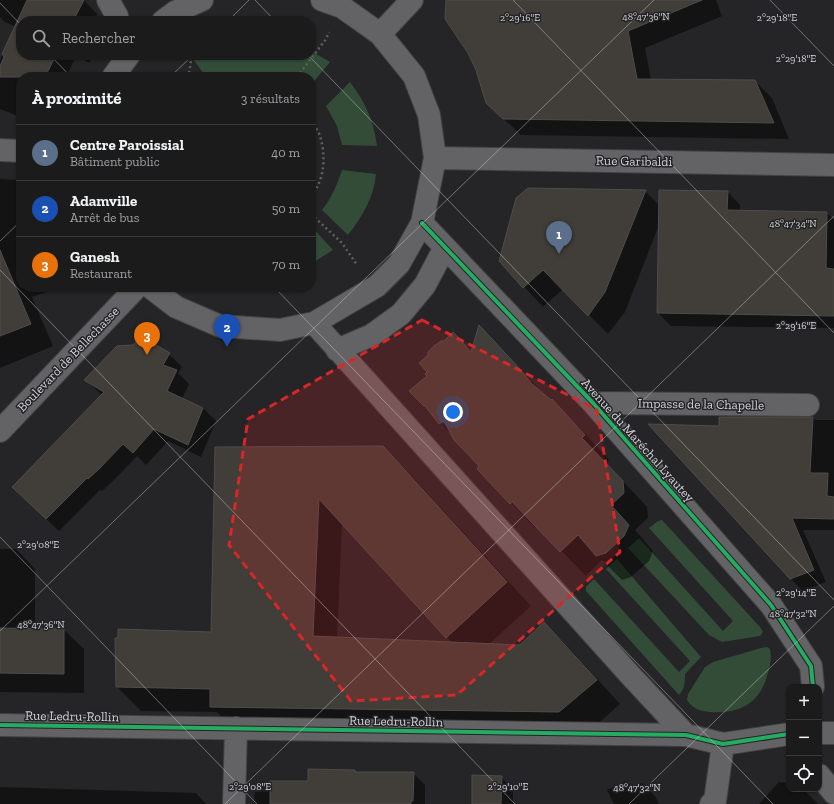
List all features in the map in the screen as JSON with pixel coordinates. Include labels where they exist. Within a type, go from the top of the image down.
[{"type":"street","points":[[108,0],[117,16]]},
{"type":"street","points":[[170,16],[175,12],[202,0]]},
{"type":"street","points":[[156,292],[176,307],[220,326],[280,330],[314,323],[378,286],[399,264],[422,223],[435,158],[429,115],[414,76],[380,34],[342,7],[322,0]]},
{"type":"street","points":[[380,34],[412,0]]},
{"type":"street","points":[[117,72],[125,60]]},
{"type":"street","points":[[0,150],[16,151]]},
{"type":"street","name":"Rue Garibaldi","points":[[435,158],[834,165]]},
{"type":"street","name":"Avenue du Maréchal Lyautey","points":[[422,223],[593,403],[771,605],[811,666],[813,684]]},
{"type":"street","points":[[337,350],[372,335],[401,314],[425,285],[445,247]]},
{"type":"street","name":"Boulevard de Bellechasse","points":[[0,431],[132,292]]},
{"type":"street","points":[[314,323],[686,735]]},
{"type":"street","name":"Impasse de la Chapelle","points":[[593,403],[808,405]]},
{"type":"street","name":"Rue Ledru-Rollin","points":[[0,725],[686,735],[723,744],[786,734]]},
{"type":"street","points":[[234,804],[236,728]]},
{"type":"street","points":[[822,733],[834,733]]},
{"type":"street","points":[[711,804],[714,801],[723,744]]},
{"type":"street","points":[[822,779],[834,793]]},
{"type":"path","points":[[316,53],[326,40]]},
{"type":"path","points":[[189,72],[191,60]]},
{"type":"path","points":[[301,72],[310,60]]},
{"type":"path","points":[[316,128],[320,135],[324,154],[322,173],[316,188]]},
{"type":"path","points":[[316,219],[342,243],[357,265]]},
{"type":"highlighted area","points":[[422,320],[597,410],[620,552],[457,695],[351,701],[229,545],[248,419]]},
{"type":"green space","points":[[316,54],[330,62],[316,79],[316,72],[202,72],[194,60],[316,60]]},
{"type":"green space","points":[[350,82],[368,112],[374,129],[377,146],[342,145],[337,126],[326,106]]},
{"type":"green space","points":[[342,170],[376,174],[370,199],[358,221],[348,235],[322,210],[334,191]]},
{"type":"green space","points":[[316,231],[333,250],[316,261]]},
{"type":"green space","points":[[662,520],[760,627],[763,632],[760,636],[722,642],[709,635],[628,548],[639,538],[723,631],[733,621],[649,528],[658,521]]},
{"type":"green space","points":[[617,559],[701,657],[685,674],[684,688],[679,695],[586,591],[586,587],[594,579],[679,672],[690,661],[606,569]]},
{"type":"green space","points":[[767,647],[770,649],[770,666],[763,686],[753,701],[738,709],[720,712],[703,711],[691,706],[687,700],[688,694],[705,667],[713,662]]},
{"type":"building","points":[[27,0],[84,0],[76,16],[20,16]]},
{"type":"building","points":[[446,0],[702,0],[628,31],[637,79],[755,80],[774,123],[503,119],[486,103],[476,70],[468,53],[445,19]]},
{"type":"building","points":[[16,24],[16,60],[54,60],[48,72],[16,72],[16,77],[0,77],[0,66],[4,57],[2,54]]},
{"type":"building","points":[[528,188],[646,190],[605,292],[588,316],[543,270],[523,288],[499,261],[516,198]]},
{"type":"building","points":[[659,190],[728,191],[727,210],[827,212],[826,268],[834,269],[834,316],[657,313]]},
{"type":"building","points":[[0,250],[16,288],[16,292],[18,292],[31,324],[0,336]]},
{"type":"building","points":[[479,325],[532,384],[551,400],[552,399],[585,435],[582,438],[623,481],[624,493],[611,505],[629,525],[624,536],[606,553],[596,556],[578,535],[560,552],[512,502],[510,504],[477,469],[479,466],[454,440],[444,421],[439,424],[425,406],[409,391],[427,376],[425,374],[427,372],[419,363],[428,355],[428,352],[434,346],[441,341],[444,341],[453,332],[471,352]]},
{"type":"building","points":[[140,336],[170,353],[163,365],[177,370],[167,391],[203,408],[188,445],[154,429],[133,453],[123,444],[46,519],[12,487],[104,392],[84,380],[117,346],[133,345]]},
{"type":"building","points":[[719,417],[813,417],[810,473],[828,473],[827,496],[834,497],[834,519],[792,518],[814,570],[790,579],[648,424],[719,426]]},
{"type":"building","points":[[383,446],[507,582],[446,638],[319,499],[313,636],[520,645],[544,622],[597,680],[559,712],[210,707],[210,689],[116,687],[115,638],[118,638],[118,629],[211,632],[215,447]]},
{"type":"building","points":[[0,628],[64,629],[64,674],[0,673]]},
{"type":"building","points":[[308,769],[355,770],[355,772],[414,772],[413,801],[411,801],[411,804],[270,804],[270,781],[308,781]]},
{"type":"building","points":[[472,775],[502,776],[501,804],[472,804]]},
{"type":"cycle path","points":[[422,223],[593,403],[771,605],[811,666],[813,684]]},
{"type":"cycle path","points":[[0,725],[686,735],[723,744],[786,734]]},
{"type":"place","name":"Centre Paroissial","points":[[559,254]]},
{"type":"place","name":"Adamville","points":[[227,347]]},
{"type":"place","name":"Ganesh","points":[[147,355]]}]
